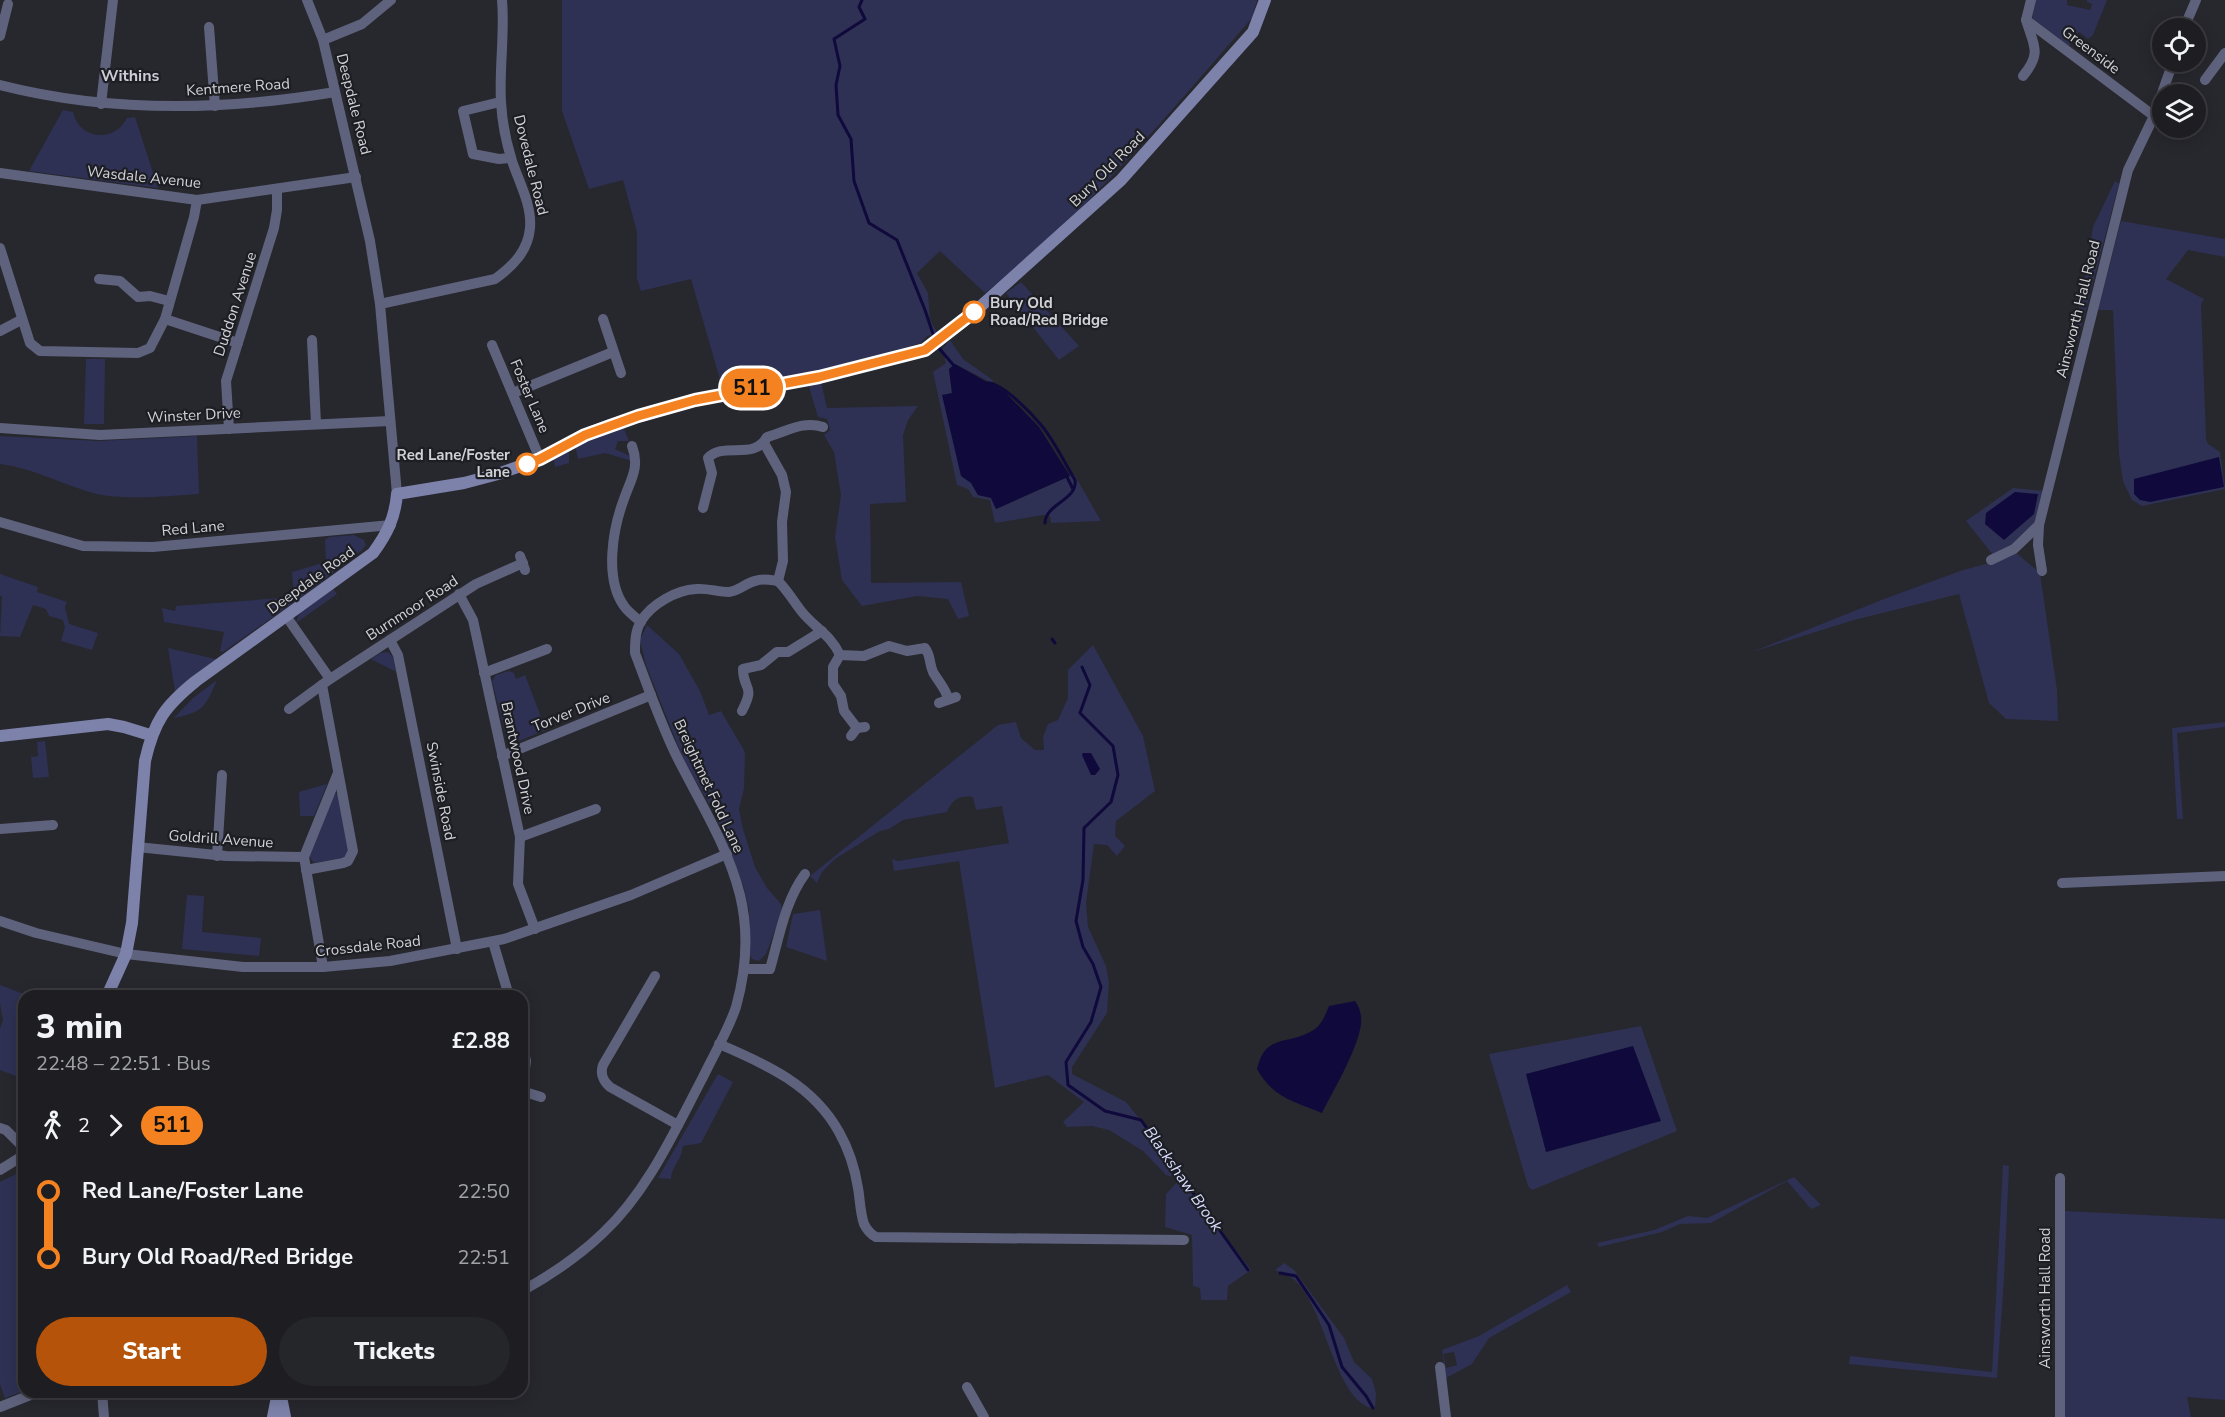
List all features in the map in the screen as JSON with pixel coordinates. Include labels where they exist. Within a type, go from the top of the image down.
[{"type":"street","points":[[101,104],[113,0]]},
{"type":"street","name":"Deepdale Road","points":[[110,990],[126,954],[132,923],[145,761],[150,735],[160,717],[176,697],[373,553],[391,525],[396,511],[397,494],[380,304],[370,241],[323,40],[308,0]]},
{"type":"street","points":[[323,40],[362,24],[390,0]]},
{"type":"street","name":"Dovedale Road","points":[[380,304],[495,279],[510,268],[521,255],[528,240],[529,210],[511,158],[501,102],[502,0]]},
{"type":"street","name":"Bury Old Road","points":[[540,459],[585,435],[638,416],[695,400],[819,377],[927,348],[943,337],[1121,180],[1253,32],[1265,0]]},
{"type":"street","points":[[2023,76],[2034,63],[2035,49],[2026,20],[2031,0]]},
{"type":"street","points":[[2188,18],[2196,0]]},
{"type":"street","points":[[0,36],[8,4]]},
{"type":"street","name":"Greenside","points":[[2026,20],[2152,114]]},
{"type":"street","points":[[209,26],[215,106]]},
{"type":"street","points":[[2205,80],[2225,53]]},
{"type":"street","name":"Kentmere Road","points":[[0,85],[101,104],[142,106],[255,104],[335,92]]},
{"type":"street","points":[[501,102],[463,111],[473,154],[499,159],[511,158]]},
{"type":"street","name":"Ainsworth Hall Road","points":[[2042,571],[2038,545],[2039,525],[2128,170],[2152,120]]},
{"type":"street","name":"Wasdale Avenue","points":[[0,172],[197,200],[356,177]]},
{"type":"street","name":"Duddon Avenue","points":[[229,429],[226,381],[274,228],[277,210],[276,189]]},
{"type":"street","points":[[0,248],[21,320],[30,343],[40,351],[138,353],[150,348],[165,319],[197,200]]},
{"type":"street","points":[[98,279],[120,281],[138,297],[150,296],[169,301]]},
{"type":"street","points":[[135,309],[138,297]]},
{"type":"street","points":[[165,319],[238,343]]},
{"type":"street","points":[[603,319],[621,373]]},
{"type":"street","points":[[0,331],[21,320]]},
{"type":"street","points":[[312,340],[316,424]]},
{"type":"street","name":"Foster Lane","points":[[492,345],[540,459]]},
{"type":"street","points":[[513,393],[613,352]]},
{"type":"street","name":"Winster Drive","points":[[0,428],[100,435],[390,421]]},
{"type":"street","points":[[703,511],[712,473],[708,458],[713,452],[721,449],[751,450],[764,443],[767,436],[783,433],[798,426],[814,424],[823,427]]},
{"type":"street","points":[[764,443],[782,475],[786,492],[782,522],[783,561],[778,581]]},
{"type":"street","points":[[632,446],[637,462],[618,514],[612,556],[615,583],[623,605],[641,622],[655,608],[683,590],[699,588],[732,592],[754,581],[765,579],[778,581],[790,593],[802,613],[834,642],[840,655]]},
{"type":"street","points":[[397,494],[464,483],[540,459]]},
{"type":"street","name":"Red Lane","points":[[0,522],[83,546],[113,547],[153,547],[391,525]]},
{"type":"street","points":[[1991,560],[2014,549],[2039,525]]},
{"type":"street","name":"Burnmoor Road","points":[[303,714],[293,706],[326,682],[459,594],[485,579],[523,563]]},
{"type":"street","name":"Brantwood Drive","points":[[459,594],[473,620],[520,837],[517,878],[535,929]]},
{"type":"street","points":[[286,616],[326,682],[338,772],[353,851],[348,861],[306,870]]},
{"type":"street","name":"Breightmet Fold Lane","points":[[528,1287],[559,1269],[604,1232],[629,1205],[678,1125],[719,1044],[735,1008],[744,969],[746,939],[740,894],[727,854],[708,811],[675,753],[635,653],[635,638],[641,622]]},
{"type":"street","points":[[743,713],[749,698],[749,689],[739,668],[761,665],[777,652],[788,652],[822,631]]},
{"type":"street","name":"Swinside Road","points":[[390,640],[398,655],[457,949]]},
{"type":"street","points":[[840,655],[864,656],[889,646],[907,651],[925,648],[930,655],[931,668],[945,689],[948,699]]},
{"type":"street","points":[[484,673],[548,649]]},
{"type":"street","points":[[840,655],[833,667],[833,684],[841,696],[844,711],[858,731]]},
{"type":"street","points":[[515,661],[519,673]]},
{"type":"street","name":"Torver Drive","points":[[502,756],[651,696]]},
{"type":"street","points":[[0,736],[108,724],[150,735]]},
{"type":"street","points":[[323,967],[304,857],[338,772]]},
{"type":"street","points":[[218,856],[222,775]]},
{"type":"street","points":[[520,837],[596,809]]},
{"type":"street","points":[[0,829],[53,825]]},
{"type":"street","name":"Goldrill Avenue","points":[[137,846],[218,856],[304,857]]},
{"type":"street","name":"Crossdale Road","points":[[0,921],[36,933],[126,954],[243,967],[323,967],[390,961],[493,942],[535,929],[631,895],[727,854]]},
{"type":"street","points":[[744,969],[770,969],[790,901],[796,886],[805,874]]},
{"type":"street","points":[[2062,883],[2225,876]]},
{"type":"street","points":[[493,942],[507,990]]},
{"type":"street","points":[[656,976],[633,1003],[603,1065],[603,1078],[610,1087],[678,1125]]},
{"type":"street","points":[[719,1044],[761,1062],[785,1076],[805,1090],[823,1109],[838,1131],[850,1158],[858,1185],[863,1219],[872,1235],[876,1237],[1184,1240]]},
{"type":"street","points":[[528,1093],[542,1097]]},
{"type":"street","points":[[0,1128],[6,1130],[18,1142]]},
{"type":"street","points":[[0,1170],[18,1159]]},
{"type":"street","name":"Ainsworth Hall Road","points":[[2060,1178],[2060,1417]]},
{"type":"street","points":[[1440,1367],[1446,1417]]},
{"type":"street","points":[[967,1387],[984,1417]]},
{"type":"street","points":[[0,1407],[23,1398]]},
{"type":"street","points":[[102,1398],[104,1417]]},
{"type":"street","points":[[273,1417],[278,1398]]},
{"type":"street","points":[[280,1398],[283,1417]]},
{"type":"shaded area","points":[[562,0],[1257,0],[1252,18],[1125,162],[1057,231],[985,293],[940,251],[917,273],[928,293],[930,319],[937,333],[933,336],[928,335],[921,343],[875,357],[806,374],[723,390],[691,279],[641,291],[637,278],[637,232],[623,180],[589,189],[562,111]]},
{"type":"shaded area","points":[[2035,0],[2067,0],[2067,5],[2090,10],[2092,4],[2087,0],[2107,0],[2093,35],[2088,39],[2079,32],[2069,46],[2033,19]]},
{"type":"shaded area","points":[[63,110],[73,112],[82,128],[98,135],[114,132],[127,118],[135,117],[158,188],[29,171]]},
{"type":"shaded area","points":[[2115,181],[2119,184],[2078,339],[2072,336],[2083,290],[2093,227]]},
{"type":"shaded area","points":[[2121,221],[2225,239],[2225,257],[2188,250],[2166,279],[2204,299],[2201,304],[2206,439],[2208,444],[2220,452],[2225,489],[2142,506],[2132,500],[2123,481],[2119,454],[2113,310],[2098,310]]},
{"type":"shaded area","points":[[1021,282],[1079,346],[1059,360],[1006,293]]},
{"type":"shaded area","points":[[950,340],[963,359],[994,381],[990,382],[955,364],[949,369],[952,394],[943,395],[971,483],[978,495],[991,498],[996,509],[1074,474],[1101,521],[1051,523],[1050,516],[1043,515],[995,523],[990,500],[973,497],[968,489],[957,485],[933,372],[946,363],[942,349]]},
{"type":"shaded area","points":[[86,359],[105,359],[104,424],[84,424]]},
{"type":"shaded area","points":[[955,364],[1005,392],[1039,427],[1070,476],[996,509],[991,498],[978,495],[971,483],[961,476],[942,395],[952,393],[949,369]]},
{"type":"shaded area","points":[[821,382],[827,408],[918,406],[908,420],[903,435],[906,502],[870,504],[871,583],[961,582],[969,616],[958,619],[948,599],[917,596],[862,606],[842,580],[835,537],[841,495],[834,452],[824,435],[830,430],[827,419],[818,417],[808,384]]},
{"type":"shaded area","points":[[623,426],[629,441],[618,441],[615,449],[630,456],[632,461],[605,453],[578,459],[575,445]]},
{"type":"shaded area","points":[[0,436],[99,441],[197,436],[199,494],[118,497],[93,493],[24,469],[0,464]]},
{"type":"shaded area","points":[[569,450],[569,463],[555,467],[553,456]]},
{"type":"shaded area","points":[[2219,457],[2224,487],[2150,502],[2140,500],[2134,494],[2134,479]]},
{"type":"shaded area","points":[[2013,488],[2045,491],[2034,523],[2008,548],[1993,555],[1966,521]]},
{"type":"shaded area","points":[[2015,492],[2038,494],[2034,514],[2004,540],[1985,524],[1986,513]]},
{"type":"shaded area","points":[[354,535],[364,540],[366,545],[362,550],[304,595],[223,652],[220,651],[224,632],[164,622],[162,608],[175,611],[176,606],[294,597],[292,572],[326,562],[325,540],[329,537]]},
{"type":"shaded area","points":[[2014,551],[2040,573],[2057,690],[2058,721],[2006,719],[1989,703],[1959,594],[1854,620],[1752,652],[1884,599],[1963,570],[2001,560]]},
{"type":"shaded area","points":[[0,574],[38,587],[37,592],[67,602],[65,607],[69,624],[98,633],[92,650],[61,641],[65,627],[63,620],[49,616],[46,609],[33,605],[20,637],[0,636],[2,596],[0,596]]},
{"type":"shaded area","points":[[333,589],[337,594],[296,623],[301,612]]},
{"type":"shaded area","points":[[647,625],[679,654],[700,691],[709,715],[721,711],[745,752],[744,788],[739,809],[743,829],[755,867],[767,888],[781,904],[782,911],[766,954],[759,961],[752,959],[750,955],[749,910],[744,888],[714,812],[684,761],[646,665],[640,640]]},
{"type":"shaded area","points":[[1093,645],[1143,736],[1155,791],[1116,821],[1115,836],[1125,846],[1117,856],[1107,845],[1094,844],[1086,903],[1088,927],[1106,966],[1109,982],[1107,1013],[1072,1067],[1072,1074],[1126,1102],[1181,1180],[1251,1270],[1228,1286],[1227,1300],[1201,1300],[1200,1288],[1193,1286],[1192,1235],[1165,1227],[1166,1194],[1180,1179],[1166,1175],[1143,1151],[1109,1130],[1092,1126],[1067,1127],[1063,1122],[1084,1102],[1048,1075],[995,1088],[959,861],[894,871],[892,859],[898,861],[1009,843],[1002,806],[976,810],[973,797],[960,797],[951,804],[947,812],[903,820],[889,829],[880,831],[835,859],[822,872],[817,883],[810,876],[998,725],[1016,722],[1021,738],[1035,750],[1044,750],[1043,737],[1048,724],[1058,720],[1068,698],[1068,670]]},
{"type":"shaded area","points":[[168,648],[224,661],[176,697]]},
{"type":"shaded area","points":[[388,652],[393,657],[396,672],[371,659],[380,653]]},
{"type":"shaded area","points":[[509,671],[514,673],[516,679],[525,675],[546,730],[514,743],[507,740],[492,681],[496,675]]},
{"type":"shaded area","points":[[217,680],[202,707],[192,713],[174,718],[193,698]]},
{"type":"shaded area","points":[[2225,722],[2225,727],[2177,733],[2183,819],[2177,819],[2172,728]]},
{"type":"shaded area","points":[[45,741],[49,777],[33,778],[31,757],[38,756],[37,742]]},
{"type":"shaded area","points":[[1083,753],[1091,753],[1100,769],[1095,775],[1091,775]]},
{"type":"shaded area","points":[[327,784],[314,816],[300,816],[299,792]]},
{"type":"shaded area","points":[[334,794],[338,794],[349,851],[343,858],[314,863],[309,856]]},
{"type":"shaded area","points":[[187,895],[204,896],[202,932],[261,938],[259,956],[182,949]]},
{"type":"shaded area","points":[[820,910],[827,961],[786,947],[793,914]]},
{"type":"shaded area","points":[[0,985],[18,992],[18,1077],[0,1070],[0,1029],[3,1020]]},
{"type":"shaded area","points":[[1355,1001],[1361,1015],[1359,1034],[1345,1069],[1322,1113],[1294,1102],[1270,1086],[1257,1069],[1265,1050],[1278,1042],[1314,1030],[1322,1021],[1329,1006]]},
{"type":"shaded area","points":[[1641,1026],[1677,1131],[1532,1190],[1528,1186],[1489,1054]]},
{"type":"shaded area","points":[[1633,1046],[1661,1121],[1546,1152],[1526,1074]]},
{"type":"shaded area","points":[[718,1074],[733,1082],[701,1143],[683,1146],[671,1179],[658,1178]]},
{"type":"shaded area","points":[[2003,1165],[2009,1166],[1997,1378],[1849,1364],[1850,1356],[1992,1372]]},
{"type":"shaded area","points":[[18,1173],[18,1393],[5,1398],[0,1384],[0,1182]]},
{"type":"shaded area","points":[[1794,1177],[1821,1205],[1811,1209],[1787,1181],[1711,1223],[1680,1224],[1662,1232],[1599,1247],[1597,1243],[1654,1230],[1688,1216],[1707,1218]]},
{"type":"shaded area","points":[[2065,1211],[2225,1219],[2225,1400],[2187,1397],[2191,1417],[2064,1417]]},
{"type":"shaded area","points":[[1284,1263],[1294,1270],[1344,1338],[1354,1362],[1372,1379],[1376,1393],[1375,1409],[1361,1402],[1349,1389],[1304,1291],[1292,1278],[1275,1270]]},
{"type":"shaded area","points":[[1567,1285],[1571,1292],[1489,1338],[1472,1364],[1446,1378],[1442,1350],[1479,1336]],"holes":[[[1454,1352],[1457,1365],[1446,1368],[1443,1354]]]},
{"type":"waterway","name":"Blackshaw Brook","points":[[862,0],[859,7],[865,19],[834,39],[840,66],[836,85],[838,115],[851,139],[854,181],[869,223],[897,240],[935,340]]},
{"type":"waterway","name":"Blackshaw Brook","points":[[937,346],[956,368]]},
{"type":"waterway","name":"Blackshaw Brook","points":[[987,383],[1008,393],[1037,421],[1051,439],[1075,480],[1072,492],[1050,511],[1045,523]]},
{"type":"waterway","points":[[1067,477],[1073,489]]},
{"type":"waterway","name":"Blackshaw Brook","points":[[1052,639],[1055,643]]},
{"type":"waterway","name":"Blackshaw Brook","points":[[1082,667],[1090,685],[1080,713],[1113,746],[1118,775],[1111,802],[1084,828],[1083,880],[1076,921],[1083,947],[1093,964],[1101,987],[1091,1022],[1066,1062],[1068,1085],[1105,1111],[1141,1120],[1248,1270]]},
{"type":"waterway","name":"Blackshaw Brook","points":[[1280,1273],[1296,1276],[1329,1325],[1342,1367],[1373,1408]]},
{"type":"bus line","name":"511","points":[[527,464],[585,435],[638,416],[695,400],[819,377],[925,350],[974,312]]},
{"type":"place","name":"Bury Old Road/Red Bridge","points":[[974,312]]},
{"type":"place","name":"Red Lane/Foster Lane","points":[[527,464]]},
{"type":"district","name":"Withins","points":[[130,76]]}]
